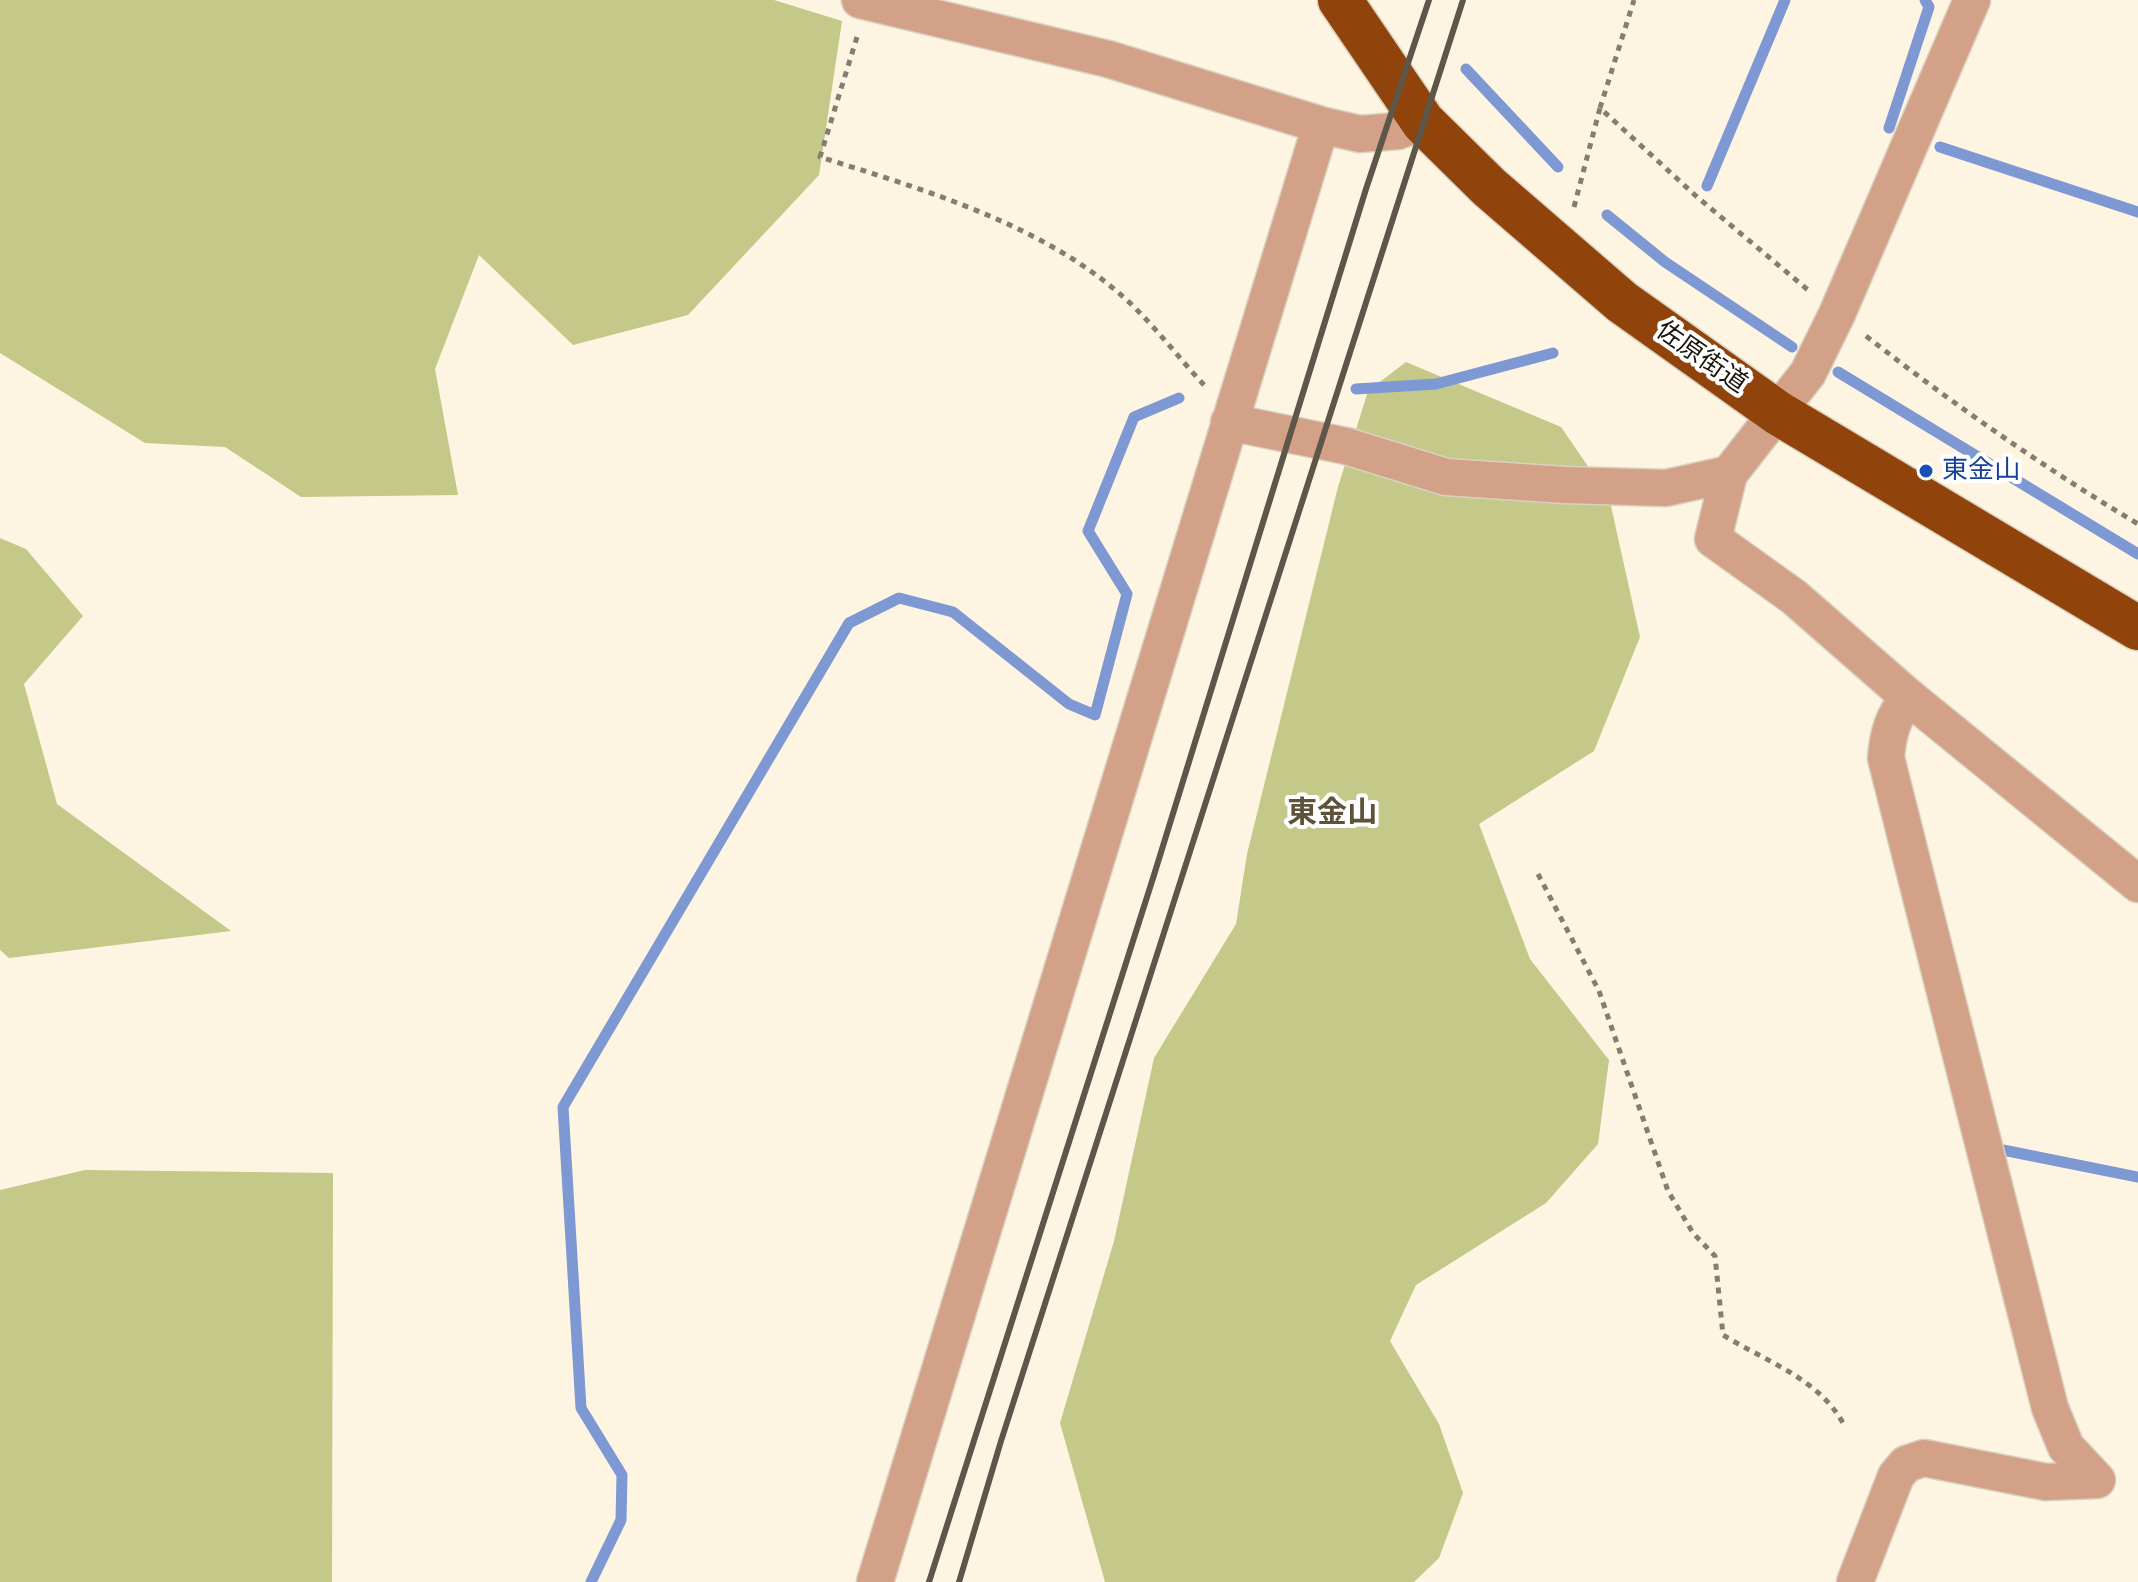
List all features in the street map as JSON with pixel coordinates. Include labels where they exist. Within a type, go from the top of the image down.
[{"type":"highway","name":"佐原街道","points":[[1340,0],[1423,122],[1489,187],[1622,302],[1778,413],[2138,628]]},
{"type":"street","points":[[1972,0],[1837,314],[1808,373],[1729,474],[1713,539],[1794,597],[1909,697],[2138,884]]},
{"type":"street","points":[[864,1],[1108,59],[1321,125],[1360,134],[1398,131],[1423,122]]},
{"type":"street","points":[[875,1582],[1321,125]]},
{"type":"street","points":[[1229,422],[1346,446],[1446,477],[1666,488],[1729,474]]},
{"type":"street","points":[[1855,1582],[1896,1476],[1906,1464],[1924,1458],[2046,1482],[2097,1480],[2066,1447],[2050,1408],[1886,758],[1888,735],[1897,711],[1909,697]]},
{"type":"path","points":[[1600,108],[1634,0]]},
{"type":"path","points":[[864,1],[820,157],[943,195],[1009,225],[1080,263],[1130,303],[1205,388],[1229,422]]},
{"type":"path","points":[[1538,874],[1599,991],[1668,1191],[1693,1233],[1715,1256],[1723,1335],[1785,1369],[1819,1392],[1844,1425]]},
{"type":"green space","points":[[0,0],[774,0],[842,21],[819,175],[688,315],[573,345],[479,255],[435,369],[458,495],[301,497],[225,447],[145,443],[0,353]]},
{"type":"green space","points":[[1406,362],[1561,427],[1609,497],[1640,637],[1594,751],[1479,824],[1530,959],[1609,1060],[1598,1144],[1546,1203],[1416,1285],[1390,1341],[1439,1424],[1463,1493],[1439,1558],[1414,1582],[1105,1582],[1060,1423],[1114,1241],[1154,1058],[1236,924],[1247,854],[1338,487],[1368,391]]},
{"type":"green space","points":[[0,538],[26,549],[83,616],[24,684],[57,804],[231,931],[9,958],[0,950]]},
{"type":"green space","points":[[85,1170],[333,1173],[332,1582],[0,1582],[0,1190]]},
{"type":"waterway","points":[[1707,186],[1785,0]]},
{"type":"waterway","points":[[1889,128],[1929,7],[1925,0]]},
{"type":"waterway","points":[[1466,69],[1558,167]]},
{"type":"waterway","points":[[1940,147],[2138,212]]},
{"type":"waterway","points":[[1607,215],[1665,262],[1792,347]]},
{"type":"waterway","points":[[1356,389],[1436,384],[1553,353]]},
{"type":"waterway","points":[[1838,372],[2138,554]]},
{"type":"waterway","points":[[591,1582],[621,1520],[622,1475],[581,1408],[563,1107],[849,623],[899,598],[953,612],[1069,704],[1095,715],[1127,594],[1088,531],[1134,417],[1179,398]]},
{"type":"waterway","points":[[2003,1150],[2138,1177]]},
{"type":"railway","points":[[929,1582],[1154,875],[1366,189],[1429,0]]},
{"type":"railway","points":[[959,1582],[1001,1441],[1463,0]]},
{"type":"place","name":"東金山","points":[[1926,471]]},
{"type":"district","name":"東金山","points":[[1332,814]]}]
